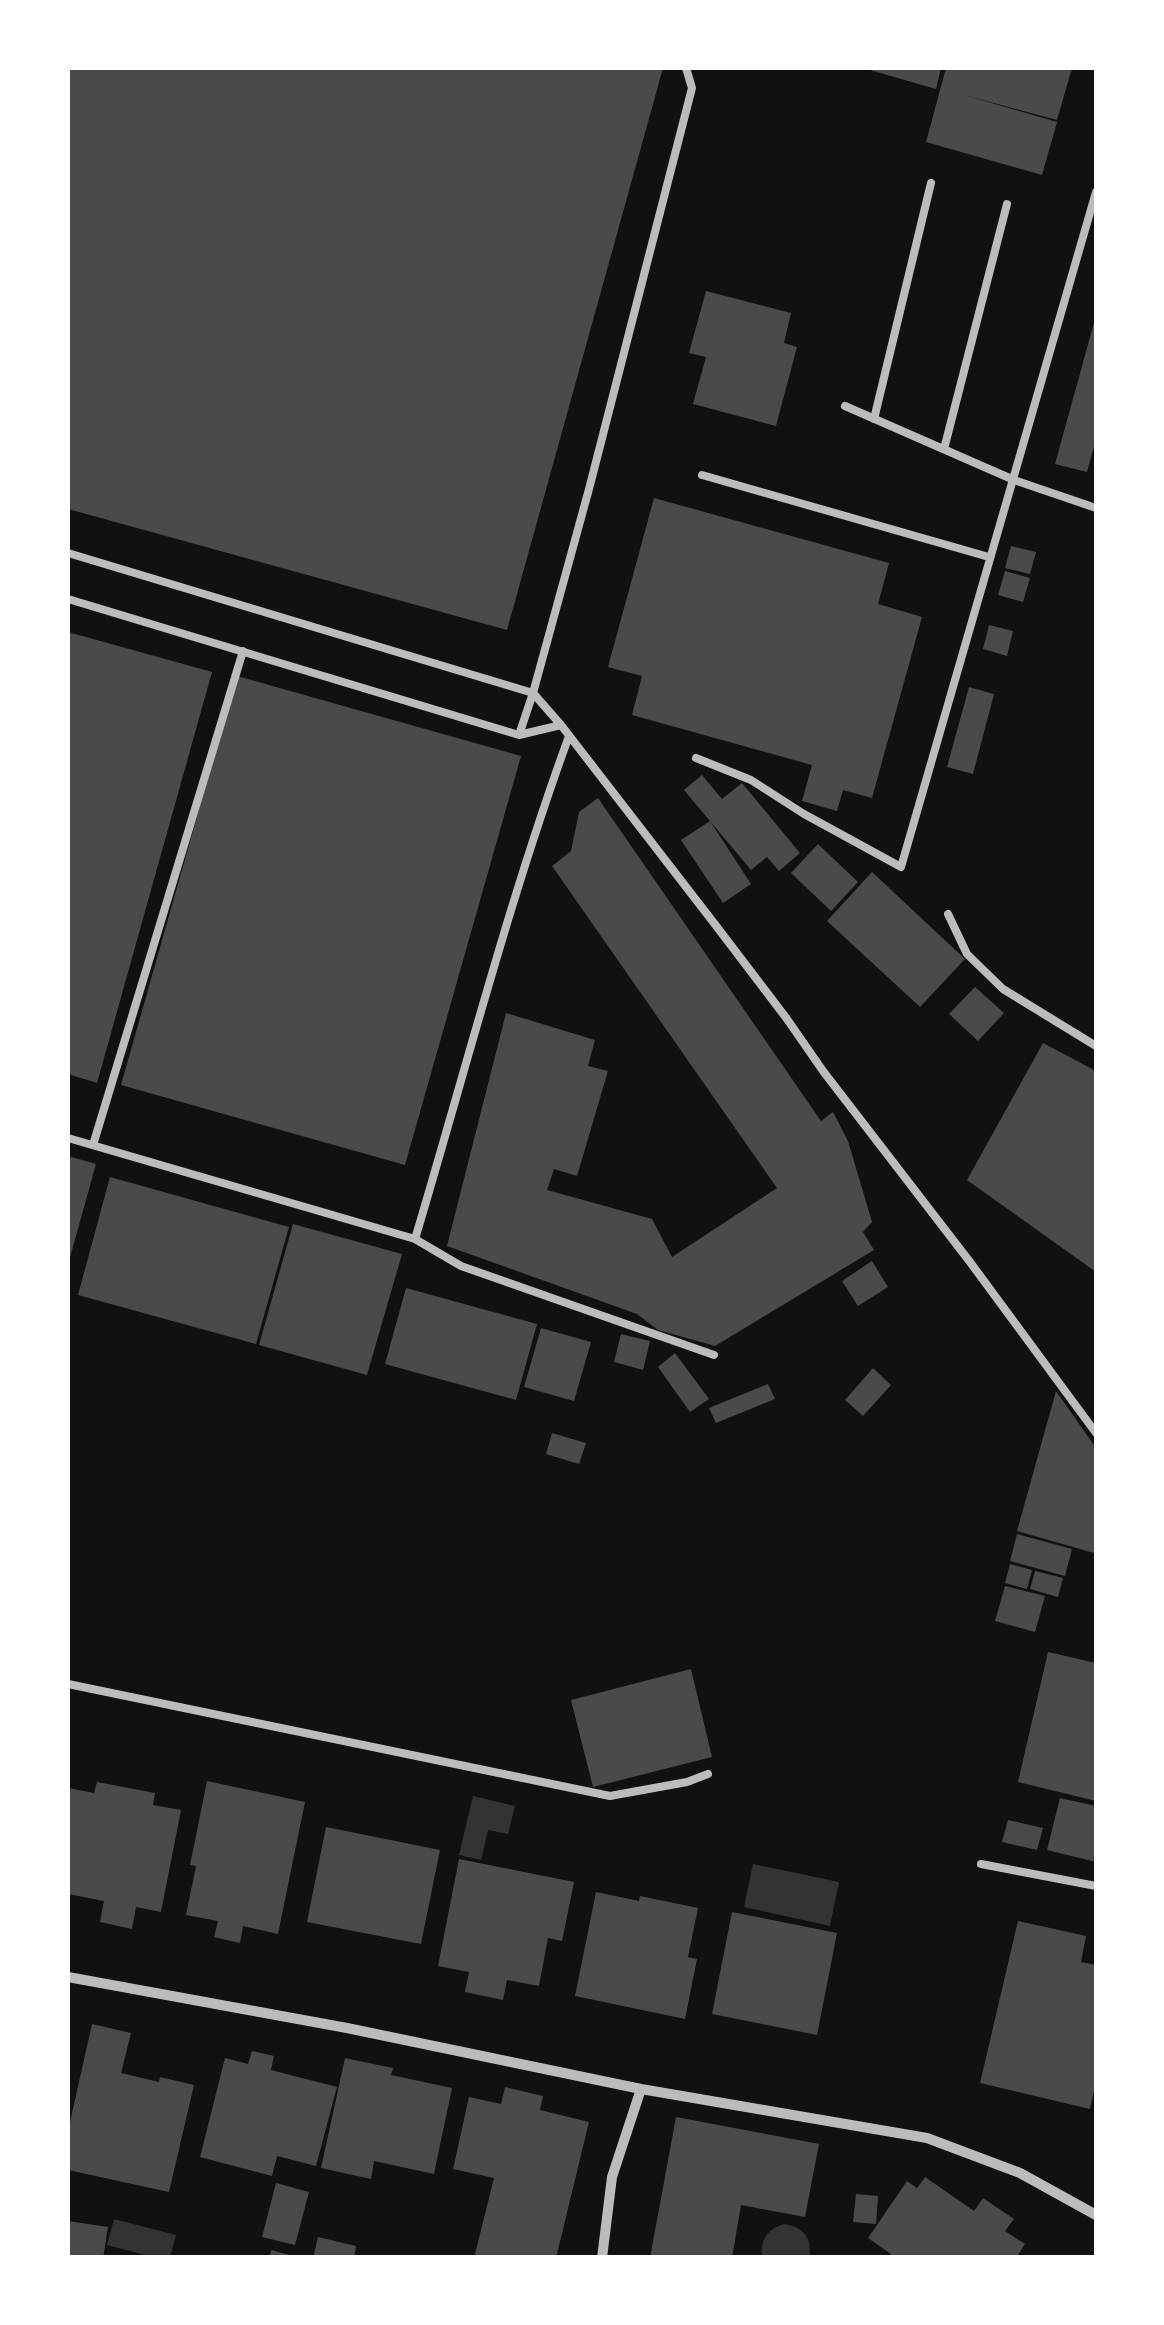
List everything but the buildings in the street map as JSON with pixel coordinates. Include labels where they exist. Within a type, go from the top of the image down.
[{"type":"street","points":[[68,1976],[641,2089],[927,2138],[1020,2173],[1096,2215]]},
{"type":"street","points":[[602,2258],[612,2177],[641,2089]]},
{"type":"lane","points":[[519,735],[589,489],[692,88],[686,68]]},
{"type":"lane","points":[[874,419],[931,183]]},
{"type":"lane","points":[[696,758],[751,780],[901,867],[1096,192]]},
{"type":"lane","points":[[944,449],[1007,204]]},
{"type":"lane","points":[[846,406],[1014,480],[1096,508]]},
{"type":"lane","points":[[702,475],[990,557]]},
{"type":"lane","points":[[68,552],[533,693],[764,988],[822,1071],[1096,1433]]},
{"type":"lane","points":[[68,598],[519,735],[561,725]]},
{"type":"lane","points":[[93,1146],[243,651]]},
{"type":"lane","points":[[415,1239],[524,872],[569,736]]},
{"type":"lane","points":[[948,914],[968,954],[1003,990],[1096,1046]]},
{"type":"lane","points":[[68,1138],[415,1239],[460,1266],[714,1356]]},
{"type":"lane","points":[[68,1684],[610,1796],[687,1782],[708,1774]]},
{"type":"lane","points":[[981,1864],[1096,1886]]},
{"type":"shaded area","points":[[473,1796],[515,1806],[508,1834],[488,1830],[481,1860],[459,1855]]},
{"type":"shaded area","points":[[753,1864],[839,1882],[830,1926],[744,1907]]},
{"type":"shaded area","points":[[114,2219],[176,2235],[170,2257],[153,2257],[107,2245]]},
{"type":"shaded area","points":[[784,2224],[805,2234],[809,2257],[762,2257],[766,2236]]}]
